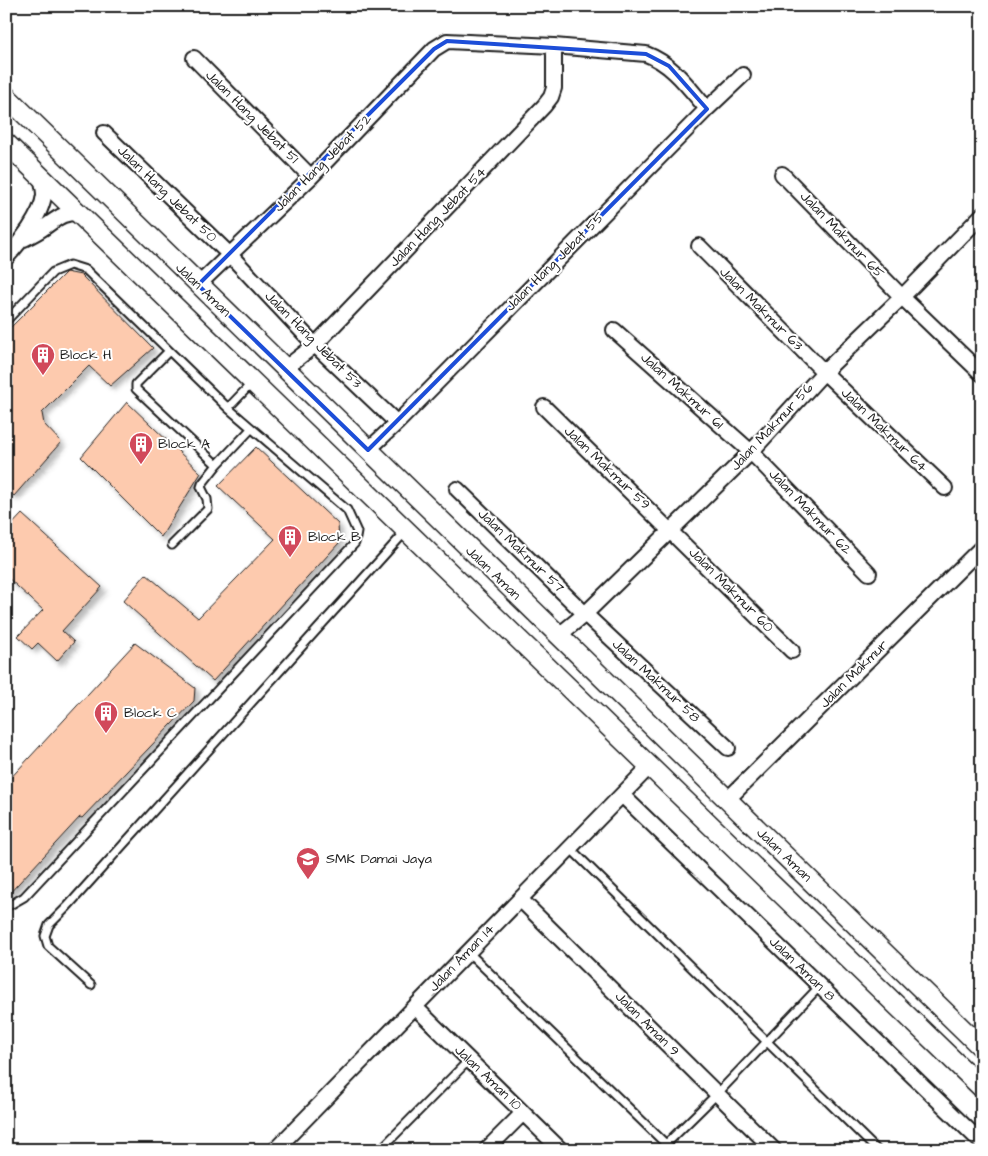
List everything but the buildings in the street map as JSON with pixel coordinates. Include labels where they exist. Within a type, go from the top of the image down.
[{"type":"main road","name":"Jalan Aman","points":[[6,96],[982,1048]]},
{"type":"main road","points":[[6,142],[982,1088]]},
{"type":"street","name":"Jalan Hang Jebat 52","points":[[198,285],[311,176],[434,49],[447,41],[554,46]]},
{"type":"street","points":[[554,46],[646,54],[657,58],[669,66],[707,108]]},
{"type":"street","name":"Jalan Hang Jebat 54","points":[[284,368],[315,345],[547,102],[554,88],[554,46]]},
{"type":"street","name":"Jalan Hang Jebat 51","points":[[194,58],[311,176]]},
{"type":"street","name":"Jalan Hang Jebat 55","points":[[368,450],[743,74]]},
{"type":"street","name":"Jalan Hang Jebat 50","points":[[104,133],[230,255]]},
{"type":"street","name":"Jalan Makmur 65","points":[[782,174],[902,297],[982,374]]},
{"type":"street","points":[[6,258],[24,239],[41,207],[44,191],[41,176]]},
{"type":"street","points":[[24,239],[44,228],[52,221],[71,213],[74,209]]},
{"type":"street","name":"Jalan Makmur 56","points":[[558,636],[584,614],[751,452],[824,372],[980,221]]},
{"type":"street","name":"Jalan Makmur 63","points":[[699,246],[824,372]]},
{"type":"street","name":"Jalan Hang Jebat 53","points":[[230,255],[315,345],[397,423]]},
{"type":"street","name":"Jalan Makmur 61","points":[[614,330],[751,452]]},
{"type":"street","name":"Jalan Makmur 64","points":[[824,372],[945,488]]},
{"type":"street","name":"Jalan Makmur 59","points":[[544,407],[669,530]]},
{"type":"street","name":"Jalan Makmur 62","points":[[751,452],[869,573]]},
{"type":"street","name":"Jalan Makmur 57","points":[[457,489],[584,614]]},
{"type":"street","name":"Jalan Makmur 60","points":[[669,530],[792,651]]},
{"type":"street","name":"Jalan Makmur","points":[[727,800],[980,552]]},
{"type":"street","name":"Jalan Makmur 58","points":[[584,614],[728,748]]},
{"type":"street","name":"Jalan Aman 14","points":[[275,1150],[650,766]]},
{"type":"street","name":"Jalan Aman 8","points":[[622,795],[982,1143]]},
{"type":"street","name":"Jalan Aman 9","points":[[520,899],[774,1150]]},
{"type":"street","name":"Jalan Aman 10","points":[[414,1007],[561,1150]]},
{"type":"street","points":[[486,1150],[523,1113]]},
{"type":"lane","points":[[6,321],[53,272],[70,265],[86,270],[228,408],[347,510],[357,532],[355,543],[24,897],[10,905],[6,904]]},
{"type":"lane","points":[[169,351],[136,384],[136,389],[217,465]]},
{"type":"lane","points":[[228,408],[253,382]]},
{"type":"lane","points":[[172,545],[208,509],[207,499],[201,487],[217,465],[251,428]]},
{"type":"lane","points":[[91,985],[48,946],[44,936],[49,925],[68,907],[407,530]]},
{"type":"lane","points":[[570,848],[877,1150]]},
{"type":"lane","points":[[468,952],[666,1148],[820,986]]},
{"type":"lane","points":[[380,1150],[469,1060]]},
{"type":"highlighted area","points":[[447,41],[646,54],[669,66],[707,109],[368,450],[198,285],[434,49]]},
{"type":"place","name":"Block H","points":[[43,376]]},
{"type":"place","name":"Block A","points":[[141,465]]},
{"type":"place","name":"Block B","points":[[290,558]]},
{"type":"place","name":"Block C","points":[[106,734]]},
{"type":"place","name":"SMK Damai Jaya","points":[[308,880]]}]
